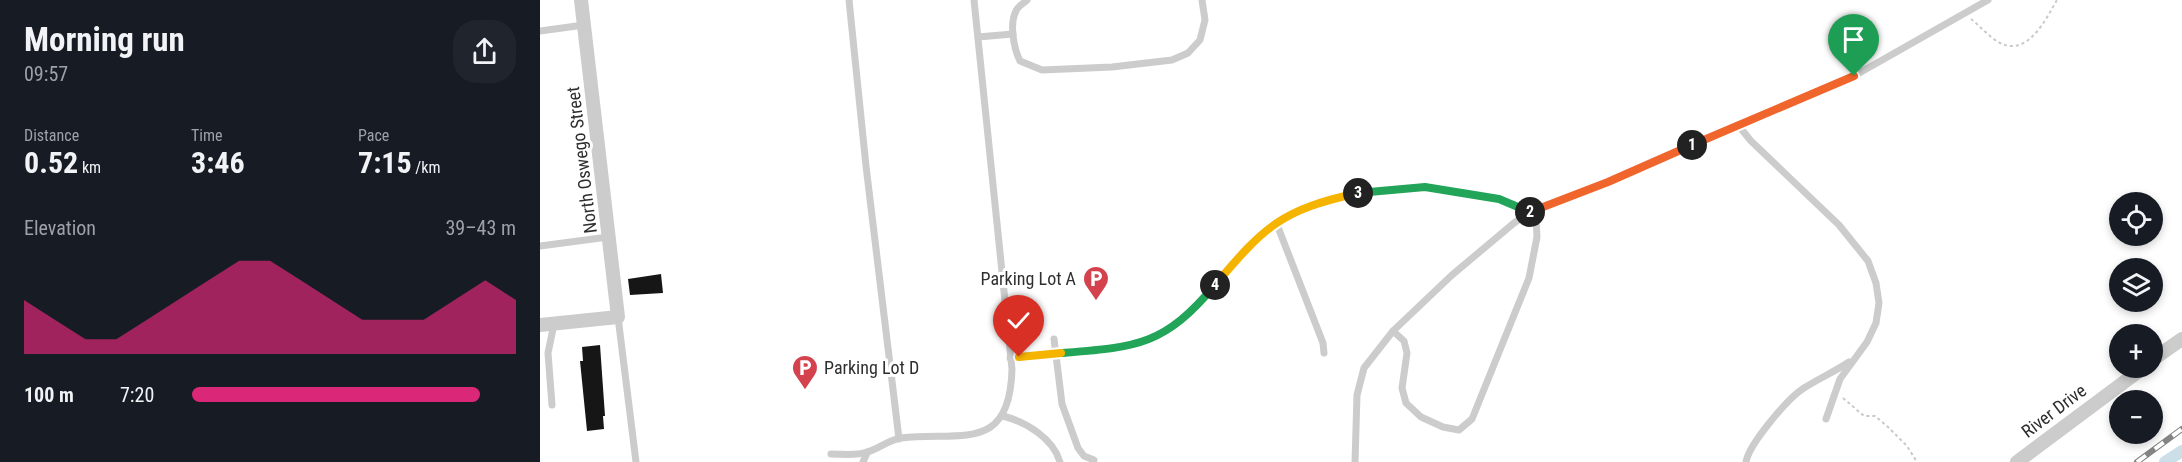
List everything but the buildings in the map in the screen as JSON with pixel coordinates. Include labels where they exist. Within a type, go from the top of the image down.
[{"type":"street","name":"North Oswego Street","points":[[581,0],[618,316]]},
{"type":"street","points":[[547,324],[618,316]]},
{"type":"street","points":[[2163,352],[2182,339]]},
{"type":"street","name":"River Drive","points":[[2017,462],[2130,378]]},
{"type":"lane","points":[[849,0],[898,439]]},
{"type":"lane","points":[[831,454],[867,453],[898,439],[968,436],[983,431],[1003,416],[1011,385],[1010,358],[974,0]]},
{"type":"lane","points":[[1027,0],[1016,10],[1014,49],[1020,61],[1042,70],[1112,67],[1172,60],[1188,53],[1200,40],[1205,20],[1202,0]]},
{"type":"lane","points":[[1355,462],[1357,395],[1364,368],[1393,331],[1491,241],[1530,212],[1608,182],[1854,76],[1988,0]]},
{"type":"lane","points":[[540,31],[584,25]]},
{"type":"lane","points":[[978,38],[1013,34]]},
{"type":"lane","points":[[1738,125],[1751,141],[1839,225],[1868,261],[1876,283],[1879,303],[1876,323],[1867,342],[1840,379],[1826,419]]},
{"type":"lane","points":[[1010,358],[1127,346],[1161,334],[1196,308],[1246,248],[1276,222],[1304,207],[1337,198],[1366,191],[1425,187],[1499,199],[1530,212],[1536,219],[1537,237],[1529,278],[1472,419],[1460,430],[1443,427],[1421,417],[1406,403],[1402,388],[1407,353],[1404,341],[1393,331]]},
{"type":"lane","points":[[1276,222],[1323,343],[1324,353]]},
{"type":"lane","points":[[540,246],[609,237]]},
{"type":"lane","points":[[618,316],[636,462]]},
{"type":"lane","points":[[547,324],[552,405]]},
{"type":"lane","points":[[1054,339],[1062,404],[1078,448],[1084,456],[1094,460]]},
{"type":"lane","points":[[1746,462],[1747,454],[1773,418],[1802,389],[1853,360]]},
{"type":"lane","points":[[1003,416],[1026,424],[1039,434],[1057,452],[1060,462]]},
{"type":"lane","points":[[863,462],[867,453]]},
{"type":"path","points":[[1965,14],[1998,42],[2020,45],[2030,40],[2057,0]]},
{"type":"path","points":[[1836,391],[1864,416],[1875,416],[1888,427],[1907,446],[1917,462]]},
{"type":"waterway","points":[[2165,462],[2182,451]]},
{"type":"railway","points":[[2137,462],[2182,429]]},
{"type":"place","name":"Parking Lot A","points":[[1096,302]]},
{"type":"place","name":"Parking Lot D","points":[[805,391]]},
{"type":"route","points":[[1019,357],[1115,348],[1138,343],[1161,334],[1196,308],[1246,248],[1265,230],[1310,205],[1366,191],[1425,187],[1499,199],[1530,212],[1608,182],[1854,76]]}]
